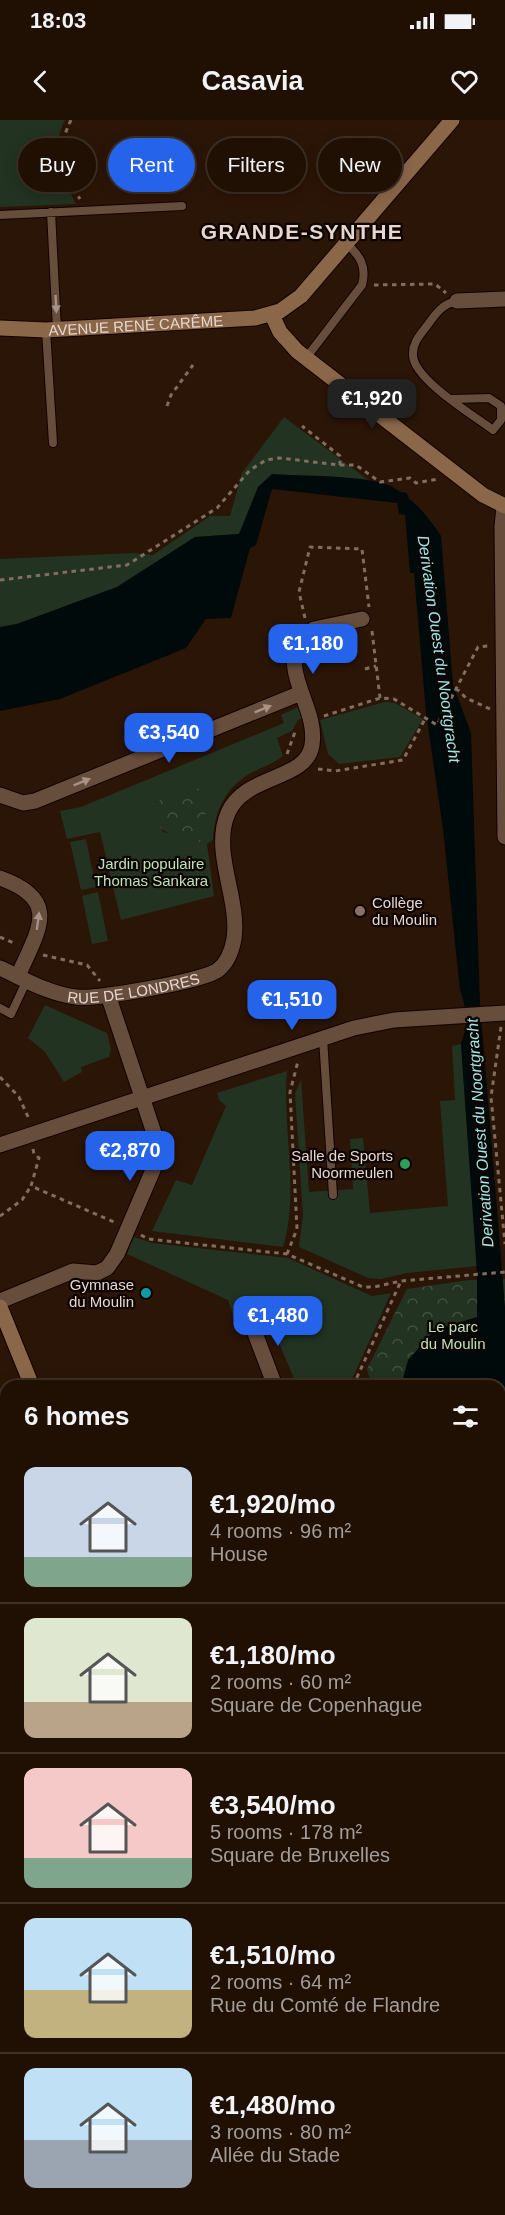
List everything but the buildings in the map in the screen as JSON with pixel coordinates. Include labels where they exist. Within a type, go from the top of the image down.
[{"type":"street","points":[[452,120],[301,296],[272,315],[285,339],[306,358],[483,495],[505,506],[502,527],[505,837]]},
{"type":"street","points":[[457,301],[505,299]]},
{"type":"street","name":"AVENUE RENÉ CARÊME","points":[[0,328],[52,330],[272,315]]},
{"type":"street","points":[[309,720],[293,660],[299,640],[308,631],[368,621]]},
{"type":"street","points":[[0,795],[27,802],[301,693]]},
{"type":"street","name":"RUE DE LONDRES","points":[[0,968],[69,996],[90,998],[105,990],[209,975],[221,967],[230,953],[234,932],[224,843],[228,812],[237,799],[251,787],[311,752],[313,737],[309,720]]},
{"type":"street","points":[[0,878],[24,888],[33,896],[39,908],[38,930],[22,978]]},
{"type":"street","points":[[0,1301],[73,1271],[97,1273],[104,1271],[113,1260],[153,1170],[157,1156],[156,1140],[105,990]]},
{"type":"street","points":[[0,1145],[298,1046],[375,1023],[501,1014]]},
{"type":"street","points":[[0,1307],[30,1380]]},
{"type":"street","points":[[250,1320],[273,1380]]},
{"type":"lane","points":[[0,214],[182,206]]},
{"type":"lane","points":[[51,212],[55,280],[52,330],[53,443]]},
{"type":"lane","points":[[306,358],[362,285],[364,275],[360,257],[346,244]]},
{"type":"lane","points":[[452,399],[493,399],[501,406],[501,420],[493,430],[452,399],[421,374],[414,364],[412,353],[417,338],[442,307],[457,301]]},
{"type":"lane","points":[[0,1008],[10,1014],[22,978]]},
{"type":"lane","points":[[323,1038],[333,1195]]},
{"type":"path","points":[[71,120],[63,140],[62,159],[65,174],[76,194]]},
{"type":"path","points":[[362,285],[435,284]]},
{"type":"path","points":[[167,406],[171,395],[193,365]]},
{"type":"path","points":[[302,426],[340,456],[340,465]]},
{"type":"path","points":[[0,580],[127,565],[217,508],[250,470],[266,460],[279,458],[356,465],[380,482],[410,478],[416,483],[430,482]]},
{"type":"path","points":[[308,631],[299,592],[310,547],[362,549],[368,621],[380,698]]},
{"type":"path","points":[[425,719],[403,760],[335,771],[291,764],[299,722],[380,698],[394,699],[437,725],[478,647],[502,644]]},
{"type":"path","points":[[365,669],[376,666]]},
{"type":"path","points":[[456,688],[465,698],[503,715]]},
{"type":"path","points":[[0,937],[16,944]]},
{"type":"path","points":[[34,953],[87,965],[105,990]]},
{"type":"path","points":[[501,1014],[492,1097],[505,1244]]},
{"type":"path","points":[[287,1254],[297,1229],[290,1092],[297,1068],[298,1046]]},
{"type":"path","points":[[0,1077],[19,1097],[30,1120],[27,1127],[34,1154],[39,1158],[31,1186],[22,1200],[0,1215]]},
{"type":"path","points":[[31,1186],[148,1239],[287,1254],[363,1287],[401,1281],[505,1272]]},
{"type":"path","points":[[356,1380],[401,1281]]},
{"type":"green space","points":[[0,120],[65,120],[59,138],[18,138],[18,192],[70,192],[76,204],[0,207]]},
{"type":"green space","points":[[284,417],[371,482],[336,478],[258,487],[240,534],[195,537],[117,587],[17,624],[0,627],[0,559],[133,553],[153,555],[210,516],[230,516],[242,473]]},
{"type":"green space","points":[[385,702],[395,703],[423,719],[400,757],[339,764],[328,754],[320,720]]},
{"type":"green space","name":"Jardin populaire Thomas Sankara","points":[[298,707],[303,718],[298,720],[292,731],[277,738],[283,756],[235,785],[224,798],[217,814],[213,840],[207,844],[214,896],[121,920],[100,832],[67,839],[60,811],[81,807],[284,723],[281,715]],"holes":[[[191,786],[214,798],[206,812],[199,842],[163,832],[150,805]]]},
{"type":"green space","points":[[192,785],[215,798],[206,812],[200,842],[167,832],[157,823],[150,805]]},
{"type":"green space","points":[[86,839],[96,887],[81,890],[70,842]]},
{"type":"green space","points":[[98,892],[108,941],[92,944],[82,896]]},
{"type":"green space","points":[[45,1005],[107,1033],[111,1050],[109,1057],[81,1067],[82,1072],[64,1082],[45,1052],[28,1038]]},
{"type":"green space","points":[[461,1044],[477,1266],[407,1273],[381,1279],[368,1278],[299,1247],[303,1215],[295,1094],[301,1079],[309,1192],[353,1189],[350,1139],[363,1138],[370,1213],[448,1206],[440,1101],[455,1100],[452,1046]]},
{"type":"green space","points":[[287,1071],[290,1204],[283,1247],[152,1231],[176,1180],[192,1185],[226,1106],[219,1100],[217,1093]]},
{"type":"green space","points":[[134,1237],[152,1243],[288,1258],[372,1296],[391,1293],[352,1380],[294,1380],[264,1307],[234,1318],[228,1300],[127,1254]]},
{"type":"green space","name":"Le parc du Moulin","points":[[505,1279],[505,1380],[370,1380],[367,1369],[407,1289],[469,1280]]},
{"type":"water","points":[[272,474],[363,479],[377,482],[388,485],[403,494],[431,521],[441,536],[453,685],[471,733],[480,1003],[505,1307],[505,1380],[403,1380],[408,1360],[435,1330],[477,1317],[477,1273],[461,1044],[466,1024],[465,1010],[460,990],[443,829],[426,713],[414,573],[410,573],[405,515],[399,514],[397,503],[272,489],[256,545],[250,548],[231,618],[206,619],[186,648],[60,699],[0,711],[0,627],[17,624],[117,587],[195,537],[239,534],[258,487]]},
{"type":"waterway","name":"Derivation Ouest du Noortgracht","points":[[395,494],[405,495],[408,506]]},
{"type":"place","name":"Collège du Moulin","points":[[360,911]]},
{"type":"place","name":"Salle de Sports Noormeulen","points":[[405,1164]]},
{"type":"place","name":"Gymnase du Moulin","points":[[146,1293]]},
{"type":"district","name":"GRANDE-SYNTHE","points":[[302,231]]}]
